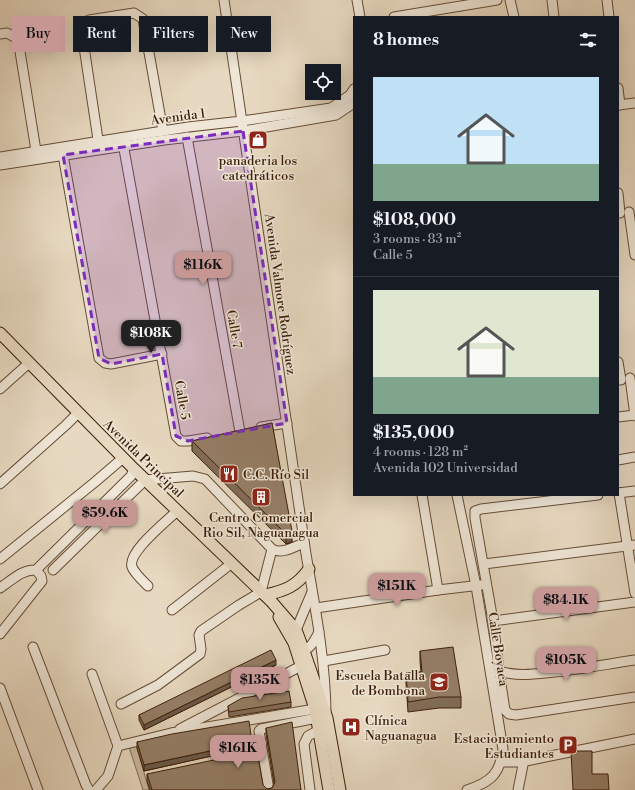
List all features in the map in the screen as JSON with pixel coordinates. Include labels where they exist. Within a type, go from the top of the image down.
[{"type":"main road","name":"Avenida Principal","points":[[0,333],[145,480],[266,596],[296,630],[298,649]]},
{"type":"main road","points":[[309,569],[296,584],[266,596],[282,625],[298,649],[320,715],[340,790]]},
{"type":"main road","points":[[298,649],[301,666],[320,715],[319,730],[329,790]]},
{"type":"street","name":"Avenida Valmore Rodríguez","points":[[224,0],[304,543],[324,661],[326,678],[320,715]]},
{"type":"street","points":[[357,0],[360,16]]},
{"type":"street","points":[[400,16],[497,0]]},
{"type":"street","points":[[510,0],[514,16]]},
{"type":"street","points":[[552,0],[554,16]]},
{"type":"street","points":[[607,0],[609,16]]},
{"type":"street","points":[[99,146],[81,27],[89,20],[134,12],[143,19],[163,131]]},
{"type":"street","points":[[0,34],[7,33],[18,39],[36,156]]},
{"type":"street","name":"Avenida 1","points":[[124,142],[163,131],[331,108],[353,90]]},
{"type":"street","points":[[619,105],[635,103]]},
{"type":"street","name":"Avenida 1","points":[[0,165],[36,156],[124,142],[243,131],[336,115],[353,104]]},
{"type":"street","name":"Calle 7","points":[[188,137],[243,431],[287,423]]},
{"type":"street","name":"Calle 5","points":[[124,142],[176,436],[181,441],[188,442],[217,436]]},
{"type":"street","name":"Avenida 1","points":[[0,157],[63,155],[99,146]]},
{"type":"street","points":[[63,155],[99,358],[105,363],[111,364],[162,354]]},
{"type":"street","points":[[619,196],[626,213],[635,255]]},
{"type":"street","points":[[0,389],[29,363]]},
{"type":"street","points":[[619,364],[626,379],[635,416],[619,417]]},
{"type":"street","points":[[0,484],[78,413]]},
{"type":"street","points":[[0,559],[123,458]]},
{"type":"street","points":[[619,460],[635,458]]},
{"type":"street","points":[[0,588],[24,572],[36,570],[131,476],[134,469]]},
{"type":"street","points":[[54,570],[145,480],[193,476],[205,479],[276,552],[281,552],[304,543]]},
{"type":"street","points":[[619,493],[635,491]]},
{"type":"street","points":[[422,496],[438,590]]},
{"type":"street","name":"Calle Boyaca","points":[[457,496],[476,586],[503,749],[501,762],[497,772],[489,780],[467,790]]},
{"type":"street","points":[[590,496],[481,509],[475,511],[493,620],[505,710],[514,716],[635,697]]},
{"type":"street","points":[[619,496],[631,546],[635,593]]},
{"type":"street","points":[[148,586],[132,568],[134,554],[143,543],[177,511]]},
{"type":"street","points":[[484,564],[631,546]]},
{"type":"street","points":[[121,704],[158,685],[200,654],[199,634],[201,631],[239,605],[266,596],[272,549]]},
{"type":"street","points":[[172,610],[232,563]]},
{"type":"street","points":[[0,634],[42,581],[41,576],[36,570]]},
{"type":"street","points":[[316,608],[487,584]]},
{"type":"street","points":[[296,630],[312,592]]},
{"type":"street","points":[[493,620],[635,602]]},
{"type":"street","points":[[298,649],[312,644],[319,632]]},
{"type":"street","points":[[33,647],[89,790]]},
{"type":"street","points":[[324,661],[385,650]]},
{"type":"street","points":[[499,671],[527,675],[635,660]]},
{"type":"street","points":[[171,733],[301,666]]},
{"type":"street","points":[[92,674],[118,746],[108,776],[96,790]]},
{"type":"street","points":[[0,688],[38,790]]},
{"type":"street","points":[[118,746],[171,733],[320,715]]},
{"type":"street","points":[[269,790],[258,752],[258,731],[320,715]]},
{"type":"street","points":[[310,790],[304,744],[308,736],[319,730]]},
{"type":"street","points":[[501,762],[521,762],[635,739]]},
{"type":"street","points":[[518,790],[523,765],[521,762]]},
{"type":"highlighted area","points":[[243,131],[287,423],[188,441],[176,436],[162,354],[111,364],[99,358],[63,155]]},
{"type":"shaded area","points":[[136,745],[149,790],[143,790],[129,747]]},
{"type":"building","name":"Centro Comercial Rio Sil, Naguanagua","points":[[272,423],[292,531],[286,534],[192,441]]},
{"type":"building","points":[[453,647],[461,697],[439,697],[408,702],[406,673],[422,672],[420,651]]},
{"type":"building","points":[[271,650],[276,660],[144,725],[139,715]]},
{"type":"building","points":[[289,691],[291,702],[229,712],[228,706],[242,698]]},
{"type":"building","points":[[249,721],[252,742],[144,765],[137,742],[172,734]]},
{"type":"building","points":[[292,722],[301,790],[152,790],[147,774],[257,751],[263,785],[267,789],[272,788],[275,782],[266,728]]},
{"type":"building","points":[[571,751],[592,751],[592,774],[608,774],[609,790],[573,790]]},
{"type":"place","name":"panaderia los catedráticos","points":[[258,140]]},
{"type":"place","name":"C.C. Río Sil","points":[[229,474]]},
{"type":"place","name":"Centro Comercial Rio Sil, Naguanagua","points":[[261,497]]},
{"type":"place","name":"Escuela Batalla de Bombona","points":[[439,682]]},
{"type":"place","name":"Clínica Naguanagua","points":[[351,727]]},
{"type":"place","name":"Estacionamiento Estudiantes","points":[[568,745]]}]
